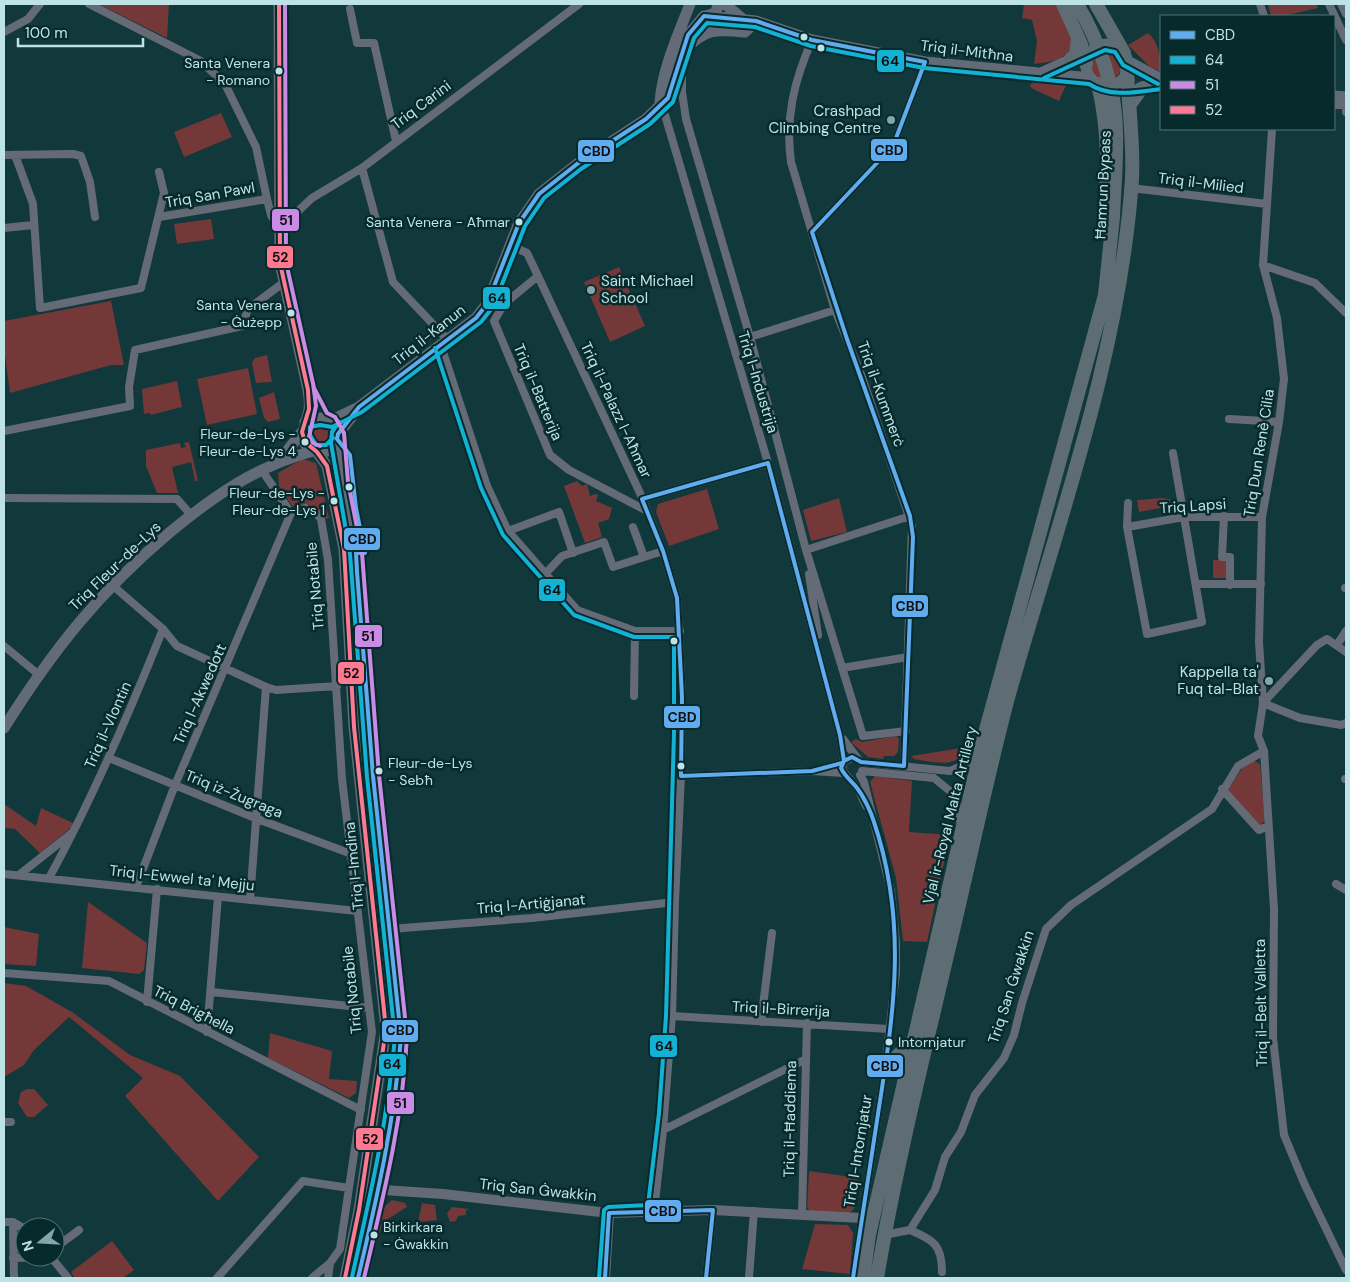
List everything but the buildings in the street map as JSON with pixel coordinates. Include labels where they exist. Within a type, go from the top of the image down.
[{"type":"highway","points":[[1063,4],[1078,36],[1085,58]]},
{"type":"highway","name":"Ħamrun Bypass","points":[[1077,4],[1087,21],[1104,65],[1112,96],[1116,130],[1116,216],[1105,295],[1088,364]]},
{"type":"highway","name":"Ħamrun Bypass","points":[[1086,4],[1094,18],[1119,93],[1123,130],[1102,374]]},
{"type":"highway","points":[[1096,4],[1126,60],[1130,104],[1131,188],[1119,298],[1102,374]]},
{"type":"highway","points":[[1070,60],[1076,54],[1079,45],[1078,36]]},
{"type":"highway","points":[[1130,104],[1141,90],[1160,82]]},
{"type":"highway","points":[[1088,364],[1098,296],[1109,178],[1107,128],[1100,83]]},
{"type":"highway","name":"Vjal ir-Royal Malta Artillery","points":[[863,1278],[869,1235],[982,744],[1088,364]]},
{"type":"highway","name":"Vjal ir-Royal Malta Artillery","points":[[877,1278],[884,1235],[1000,730],[1102,374]]},
{"type":"highway","points":[[885,1068],[914,1040]]},
{"type":"main road","points":[[279,4],[280,263],[308,390],[309,409],[303,427],[305,442],[315,451],[328,451],[337,439],[308,390]]},
{"type":"main road","points":[[690,4],[696,14],[706,16]]},
{"type":"main road","points":[[658,105],[670,59],[690,4]]},
{"type":"main road","name":"Triq il-Kanun","points":[[326,420],[360,407],[476,318],[487,304],[519,223],[539,194],[577,164],[646,119],[658,105],[668,98],[693,27],[706,16],[715,13],[719,4]]},
{"type":"main road","name":"Triq il-Mitħna","points":[[725,4],[749,25]]},
{"type":"main road","name":"Triq il-Mitħna","points":[[706,16],[812,40],[924,62],[1039,73],[1100,83],[1127,85],[1160,82]]},
{"type":"main road","points":[[683,53],[699,36],[714,29],[749,25]]},
{"type":"main road","name":"Triq il-Mitħna","points":[[1039,73],[1070,60],[1085,58],[1097,45],[1112,44],[1126,60]]},
{"type":"main road","points":[[1085,58],[1100,83],[1125,77],[1126,60],[1160,82]]},
{"type":"main road","name":"Triq il-Kanun","points":[[337,439],[360,407]]},
{"type":"main road","points":[[303,427],[314,418],[326,420]]},
{"type":"main road","name":"Triq Fleur-de-Lys","points":[[280,460],[303,427]]},
{"type":"main road","name":"Triq l-Imdina","points":[[337,439],[356,554],[373,776],[401,1037],[398,1075],[379,1190],[358,1278]]},
{"type":"main road","name":"Triq Fleur-de-Lys","points":[[4,728],[38,674],[81,618],[140,558],[191,515],[222,492],[280,460],[315,451]]},
{"type":"main road","name":"Triq l-Imdina","points":[[315,451],[327,466],[344,549],[354,727],[386,1029],[363,1185],[345,1278]]},
{"type":"street","points":[[4,32],[28,19],[40,4]]},
{"type":"street","points":[[89,4],[201,61],[225,84],[256,147],[271,215],[279,229]]},
{"type":"street","name":"Triq Carini","points":[[279,229],[312,198],[362,168],[579,4]]},
{"type":"street","points":[[1341,4],[1346,14]]},
{"type":"street","points":[[350,9],[356,43],[374,43],[396,141]]},
{"type":"street","points":[[1335,18],[1346,40]]},
{"type":"street","name":"Triq il-Kummerċ","points":[[812,40],[789,109],[788,137],[791,162],[835,310],[862,377],[910,516],[913,537],[904,766]]},
{"type":"street","name":"Triq l-Industrija","points":[[683,53],[682,92],[686,119],[750,338],[806,550],[863,736],[906,730]]},
{"type":"street","points":[[812,232],[893,146],[924,62]]},
{"type":"street","points":[[1346,97],[1346,112]]},
{"type":"street","name":"Triq l-Industrija","points":[[658,105],[665,115],[768,463],[840,735],[846,775]]},
{"type":"street","name":"Triq Dun Renè Cilia","points":[[1264,751],[1258,736],[1263,703],[1260,666],[1262,517],[1279,422],[1284,379],[1277,318],[1263,266],[1272,130]]},
{"type":"street","points":[[4,155],[73,154],[81,156],[90,182],[95,217]]},
{"type":"street","points":[[15,155],[33,204],[40,308],[141,288],[164,193],[159,172]]},
{"type":"street","points":[[362,168],[393,282],[445,343],[487,486],[508,531],[577,610],[635,631],[680,631]]},
{"type":"street","name":"Triq il-Milied","points":[[1131,188],[1267,204]]},
{"type":"street","name":"Triq San Pawl","points":[[159,217],[267,199]]},
{"type":"street","points":[[4,228],[33,225]]},
{"type":"street","name":"Triq il-Palazz l-Aħmar","points":[[509,245],[527,253],[538,276],[642,499],[663,551],[677,598],[682,697],[681,776],[674,902],[672,1016],[664,1130],[654,1211]]},
{"type":"street","points":[[1263,266],[1315,283],[1346,313]]},
{"type":"street","name":"Triq il-Batterija","points":[[538,276],[504,304],[494,321],[550,455],[569,470],[647,511]]},
{"type":"street","points":[[4,430],[130,406],[129,387],[135,350],[242,326],[248,309],[284,283]]},
{"type":"street","points":[[750,338],[835,310]]},
{"type":"street","points":[[1229,419],[1279,422]]},
{"type":"street","points":[[1128,503],[1127,527],[1147,634],[1202,622],[1173,453]]},
{"type":"street","points":[[642,499],[768,463]]},
{"type":"street","points":[[261,469],[291,513]]},
{"type":"street","points":[[4,498],[177,499],[191,515]]},
{"type":"street","name":"Triq Notabile","points":[[291,513],[305,508],[316,513],[321,519],[328,560],[349,853],[372,1032],[340,1249],[330,1263],[328,1278]]},
{"type":"street","points":[[508,531],[559,512],[573,553]]},
{"type":"street","name":"Triq l-Akwedott","points":[[136,887],[176,785],[227,669],[291,513]]},
{"type":"street","points":[[806,550],[910,516]]},
{"type":"street","points":[[1224,516],[1222,557],[1230,556],[1230,585]]},
{"type":"street","name":"Triq Lapsi","points":[[1127,527],[1184,517],[1262,517]]},
{"type":"street","points":[[633,528],[644,557]]},
{"type":"street","points":[[545,574],[562,556],[604,542],[613,567],[663,551]]},
{"type":"street","name":"Triq l-Industrija","points":[[806,550],[823,669]]},
{"type":"street","points":[[1196,584],[1261,584]]},
{"type":"street","points":[[112,585],[163,629],[177,646],[266,687],[276,690],[337,686]]},
{"type":"street","name":"Triq il-Vlontin","points":[[49,878],[76,830],[109,758],[163,629]]},
{"type":"street","points":[[634,696],[635,631]]},
{"type":"street","points":[[1337,645],[1346,631]]},
{"type":"street","points":[[1346,652],[1327,639],[1317,645],[1263,703],[1300,718],[1341,724],[1346,723]]},
{"type":"street","points":[[4,646],[38,674]]},
{"type":"street","points":[[842,668],[908,657]]},
{"type":"street","points":[[250,900],[266,687]]},
{"type":"street","name":"Triq l-Industrija","points":[[840,735],[858,760]]},
{"type":"street","points":[[812,771],[843,762],[858,760],[950,771],[975,757],[982,744]]},
{"type":"street","name":"Triq San Ġwakkin","points":[[910,1230],[935,1190],[945,1157],[961,1132],[975,1095],[1004,1058],[1014,1035],[1022,1003],[1046,930],[1071,904],[1212,809],[1222,789],[1238,766],[1264,751]]},
{"type":"street","name":"Triq il-Belt Valletta","points":[[1264,751],[1274,908],[1273,1038],[1284,1135],[1304,1183],[1346,1270]]},
{"type":"street","name":"Triq iż-Żugraga","points":[[109,758],[255,818],[349,853]]},
{"type":"street","name":"Triq l-Intornjatur","points":[[853,1278],[885,1068],[896,973],[896,943],[891,891],[858,760]]},
{"type":"street","points":[[681,776],[812,771],[846,775],[861,773],[934,778],[956,796],[959,805],[961,833]]},
{"type":"street","name":"Triq l-Intornjatur","points":[[846,775],[858,789],[874,821]]},
{"type":"street","points":[[1222,789],[1259,830],[1268,826]]},
{"type":"street","name":"Triq il-Vlontin","points":[[19,875],[76,830]]},
{"type":"street","name":"Triq l-Ewwel ta' Mejju","points":[[4,874],[357,911]]},
{"type":"street","points":[[1336,884],[1346,890]]},
{"type":"street","points":[[147,1002],[157,889]]},
{"type":"street","points":[[207,1032],[218,897]]},
{"type":"street","name":"Triq l-Artiġjanat","points":[[390,929],[532,918],[674,902]]},
{"type":"street","points":[[761,1022],[772,933]]},
{"type":"street","name":"Triq Brigħella","points":[[4,972],[109,981],[361,1110]]},
{"type":"street","points":[[211,992],[370,1008]]},
{"type":"street","name":"Triq il-Birrerija","points":[[672,1016],[889,1029]]},
{"type":"street","name":"Triq il-Ħaddiema","points":[[802,1214],[804,1060],[807,1023]]},
{"type":"street","points":[[664,1130],[804,1060]]},
{"type":"street","points":[[217,1278],[303,1181],[349,1188]]},
{"type":"street","name":"Triq San Ġwakkin","points":[[363,1185],[379,1190],[443,1194],[609,1212],[713,1210],[862,1218]]},
{"type":"street","points":[[706,1278],[713,1210]]},
{"type":"street","points":[[749,1278],[754,1211]]},
{"type":"street","points":[[605,1278],[609,1212]]},
{"type":"street","points":[[4,1222],[13,1222],[14,1278]]},
{"type":"street","points":[[65,1240],[79,1230]]},
{"type":"street","points":[[884,1235],[910,1230],[932,1239],[942,1257],[942,1272]]},
{"type":"street","points":[[312,1278],[330,1263]]},
{"type":"street","points":[[59,1267],[68,1278]]},
{"type":"shaded area","points":[[98,4],[169,4],[167,38]]},
{"type":"shaded area","points":[[1024,4],[1061,4],[1074,43],[1063,57],[1034,64],[1037,41],[1032,20],[1022,18]]},
{"type":"shaded area","points":[[1268,4],[1316,4],[1318,8],[1287,15],[1271,15]]},
{"type":"shaded area","points":[[1148,33],[1155,41],[1159,51],[1160,72],[1149,66],[1128,45]]},
{"type":"shaded area","points":[[1106,51],[1117,55],[1121,66],[1117,77],[1106,81],[1095,77],[1091,66],[1095,55]]},
{"type":"shaded area","points":[[1032,82],[1066,85],[1059,101],[1033,89],[1030,86]]},
{"type":"shaded area","points":[[221,113],[232,137],[184,157],[174,132]]},
{"type":"shaded area","points":[[211,219],[214,239],[177,244],[174,224]]},
{"type":"shaded area","points":[[619,267],[645,326],[610,342],[584,282]]},
{"type":"shaded area","points":[[111,301],[124,365],[111,365],[10,393],[4,348],[4,321]]},
{"type":"shaded area","points":[[267,355],[272,382],[256,383],[252,363],[255,358]]},
{"type":"shaded area","points":[[248,368],[257,414],[207,425],[197,379]]},
{"type":"shaded area","points":[[177,381],[182,407],[151,415],[150,413],[144,414],[142,389]]},
{"type":"shaded area","points":[[274,392],[280,419],[268,422],[264,418],[259,398]]},
{"type":"shaded area","points":[[319,424],[327,427],[330,435],[327,443],[319,446],[311,443],[308,435],[311,427]]},
{"type":"shaded area","points":[[189,442],[198,481],[195,481],[191,462],[172,467],[178,493],[157,493],[146,466],[146,450],[180,443],[181,448],[186,447],[184,443]]},
{"type":"shaded area","points":[[302,459],[316,463],[329,518],[326,519],[310,506],[292,506],[279,486],[278,473]]},
{"type":"shaded area","points":[[577,481],[582,486],[587,484],[590,496],[598,495],[596,501],[612,508],[609,519],[598,523],[602,537],[585,543],[564,486]]},
{"type":"shaded area","points":[[707,489],[719,529],[669,546],[656,512],[658,504]]},
{"type":"shaded area","points":[[839,498],[847,532],[811,541],[803,510]]},
{"type":"shaded area","points":[[1170,499],[1171,506],[1139,512],[1137,500]]},
{"type":"shaded area","points":[[1213,560],[1229,560],[1229,578],[1213,578]]},
{"type":"shaded area","points":[[896,736],[899,739],[898,752],[894,756],[884,756],[883,759],[868,757],[852,743],[856,739],[862,742]]},
{"type":"shaded area","points":[[968,747],[958,759],[952,762],[930,762],[914,759],[911,756]]},
{"type":"shaded area","points":[[1253,760],[1260,764],[1265,821],[1259,826],[1228,790],[1243,767]]},
{"type":"shaded area","points":[[875,776],[912,781],[909,832],[950,835],[927,942],[903,941],[896,878],[870,782]]},
{"type":"shaded area","points":[[4,804],[36,826],[41,808],[73,823],[72,827],[40,853],[15,829],[4,828]]},
{"type":"shaded area","points":[[88,902],[147,943],[144,970],[139,974],[82,968]]},
{"type":"shaded area","points":[[4,927],[39,934],[36,966],[4,964]]},
{"type":"shaded area","points":[[4,983],[26,986],[72,1012],[130,1055],[180,1076],[259,1157],[218,1201],[125,1096],[143,1078],[69,1017],[34,1050],[24,1065],[4,1077]]},
{"type":"shaded area","points":[[270,1033],[332,1051],[329,1079],[357,1081],[356,1093],[349,1098],[268,1058]]},
{"type":"shaded area","points":[[27,1089],[34,1089],[48,1105],[34,1117],[27,1117],[18,1103],[21,1092]]},
{"type":"shaded area","points":[[809,1171],[859,1178],[857,1205],[848,1215],[813,1213],[807,1208]]},
{"type":"shaded area","points":[[392,1200],[405,1203],[407,1207],[383,1222],[369,1266],[384,1207]]},
{"type":"shaded area","points":[[422,1203],[435,1205],[437,1220],[418,1222]]},
{"type":"shaded area","points":[[452,1207],[470,1209],[466,1210],[466,1215],[458,1216],[456,1221],[450,1222],[447,1213]]},
{"type":"shaded area","points":[[815,1224],[848,1225],[853,1233],[850,1274],[802,1269]]},
{"type":"shaded area","points":[[112,1241],[134,1270],[123,1278],[75,1278],[71,1272]]},
{"type":"transit line","name":"52","points":[[279,4],[280,263],[308,390],[309,409],[302,432],[305,442],[317,452],[327,466],[344,549],[354,727],[386,1029],[359,1210],[345,1278]]},
{"type":"transit line","name":"51","points":[[285,4],[286,262],[314,388],[327,413],[335,417],[344,433],[348,482],[362,553],[379,775],[407,1036],[397,1128],[364,1278]]},
{"type":"transit line","name":"CBD","points":[[358,1278],[390,1128],[401,1037],[373,776],[357,572],[356,553],[365,553],[356,508],[350,455],[337,439],[338,434],[359,407],[476,318],[487,304],[519,223],[539,194],[577,164],[646,119],[668,98],[688,35],[704,16],[756,21],[812,40],[925,62],[893,146],[812,232],[847,339],[910,516],[913,537],[904,766],[861,762],[852,757],[844,761],[841,768],[862,796],[869,809],[885,859],[891,896],[895,968],[889,1040],[853,1278]]},
{"type":"transit line","name":"64","points":[[333,438],[326,445],[316,445],[310,435],[310,427],[320,425],[332,427],[362,412],[481,322],[493,307],[525,226],[544,198],[581,169],[650,124],[673,102],[694,38],[707,23],[755,27],[811,46],[924,68],[1089,84],[1115,93],[1160,89]]},
{"type":"transit line","name":"64","points":[[1044,78],[1105,50],[1115,52],[1123,65],[1158,84]]},
{"type":"transit line","name":"64","points":[[435,348],[481,488],[503,535],[574,615],[634,637],[674,637],[674,733],[666,1016],[659,1113],[648,1205],[608,1207],[604,1210],[599,1278]]},
{"type":"transit line","name":"51","points":[[313,383],[316,406],[309,437],[313,443],[320,446]]},
{"type":"transit line","name":"64","points":[[339,422],[332,432],[331,443],[350,554],[367,777],[395,1037],[383,1128],[352,1277]]},
{"type":"transit line","name":"CBD","points":[[842,763],[812,771],[681,776],[682,697],[677,598],[663,551],[642,499],[768,463],[840,735],[844,761]]},
{"type":"transit line","name":"CBD","points":[[605,1278],[609,1213],[713,1210],[706,1278]]},
{"type":"place","name":"Santa Venera - Romano","points":[[279,71]]},
{"type":"place","name":"Crashpad Climbing Centre","points":[[891,120]]},
{"type":"place","name":"Santa Venera - Aħmar","points":[[519,222]]},
{"type":"place","name":"Saint Michael School","points":[[591,290]]},
{"type":"place","name":"Santa Venera - Ġużepp","points":[[291,313]]},
{"type":"place","name":"Fleur-de-Lys - Fleur-de-Lys 4","points":[[305,442]]},
{"type":"place","name":"Fleur-de-Lys - Fleur-de-Lys 1","points":[[334,501]]},
{"type":"place","name":"Kappella ta' Fuq tal-Blat","points":[[1269,681]]},
{"type":"place","name":"Fleur-de-Lys - Sebħ","points":[[379,771]]},
{"type":"place","name":"Intornjatur","points":[[889,1042]]},
{"type":"place","name":"Birkirkara - Ġwakkin","points":[[374,1235]]}]
